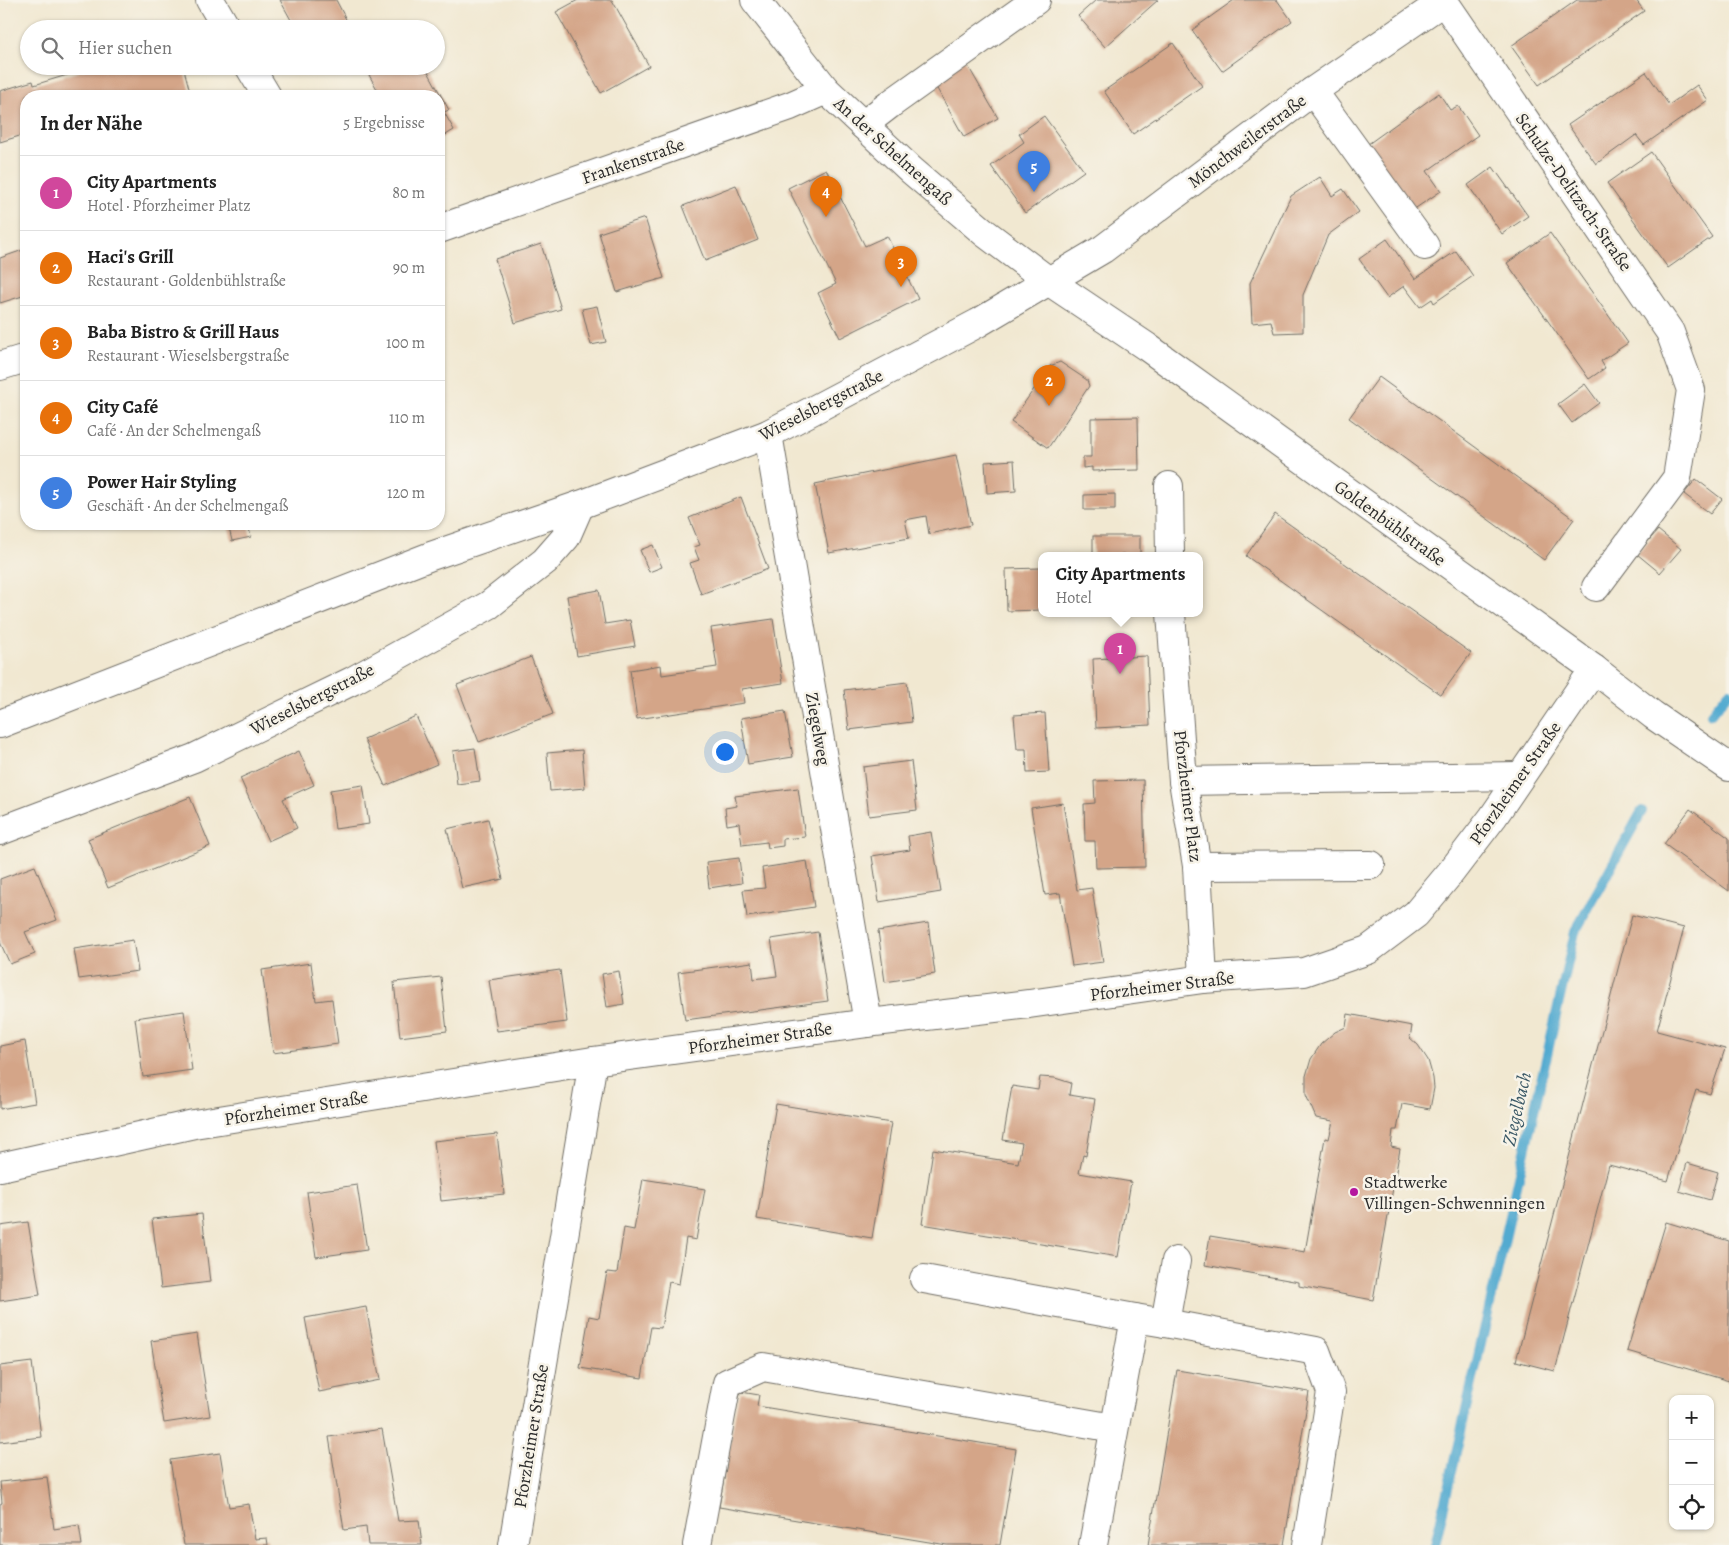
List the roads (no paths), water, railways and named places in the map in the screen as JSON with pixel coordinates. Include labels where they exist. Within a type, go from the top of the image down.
[{"type":"street","points":[[210,0],[222,20]]},
{"type":"street","name":"An der Schelmengaß","points":[[756,0],[826,90],[863,126],[985,233],[1050,282]]},
{"type":"street","points":[[863,126],[889,104],[1036,0]]},
{"type":"street","name":"Mönchweilerstraße","points":[[1050,282],[1103,249],[1313,91],[1444,1]]},
{"type":"street","name":"Schulze-Delitzsch-Straße","points":[[1444,1],[1670,332],[1691,390],[1677,478],[1596,587]]},
{"type":"street","points":[[254,75],[263,90]]},
{"type":"street","name":"Frankenstraße","points":[[445,227],[790,106],[826,90]]},
{"type":"street","points":[[1313,91],[1425,246]]},
{"type":"street","name":"Wieselsbergstraße","points":[[0,724],[431,556],[580,504],[768,434],[978,323],[996,311],[1050,282]]},
{"type":"street","name":"Goldenbühlstraße","points":[[1050,282],[1146,347],[1729,767]]},
{"type":"street","points":[[0,366],[20,360]]},
{"type":"street","name":"Ziegelweg","points":[[768,434],[868,1023]]},
{"type":"street","points":[[1169,486],[1170,552]]},
{"type":"street","name":"Wieselsbergstraße","points":[[0,831],[194,758],[352,681],[489,605],[545,561],[566,537],[580,504]]},
{"type":"street","name":"Pforzheimer Platz","points":[[1171,617],[1183,781],[1197,866],[1203,979]]},
{"type":"street","name":"Pforzheimer Straße","points":[[0,1167],[194,1124],[593,1061],[868,1023],[1029,1004],[1203,979],[1304,972],[1368,950],[1416,914],[1493,817],[1519,776],[1594,669]]},
{"type":"street","points":[[1183,781],[1519,776]]},
{"type":"street","points":[[1197,866],[1371,865]]},
{"type":"street","name":"Pforzheimer Straße","points":[[513,1545],[593,1061]]},
{"type":"street","points":[[1165,1322],[1176,1261]]},
{"type":"street","points":[[924,1279],[1316,1351],[1332,1392],[1307,1545]]},
{"type":"street","points":[[1093,1545],[1135,1318]]},
{"type":"street","points":[[697,1545],[726,1382],[763,1367],[1114,1428]]},
{"type":"waterway","name":"Ziegelbach","points":[[1711,714],[1729,692]]},
{"type":"waterway","name":"Ziegelbach","points":[[1435,1545],[1575,932],[1642,811]]},
{"type":"place","name":"Power Hair Styling","points":[[1034,192]]},
{"type":"place","name":"City Café","points":[[826,217]]},
{"type":"place","name":"Baba Bistro & Grill Haus","points":[[901,287]]},
{"type":"place","name":"Haci's Grill","points":[[1049,406]]},
{"type":"place","name":"City Apartments","points":[[1120,674]]},
{"type":"place","name":"Stadtwerke Villingen-Schwenningen","points":[[1354,1192]]}]
